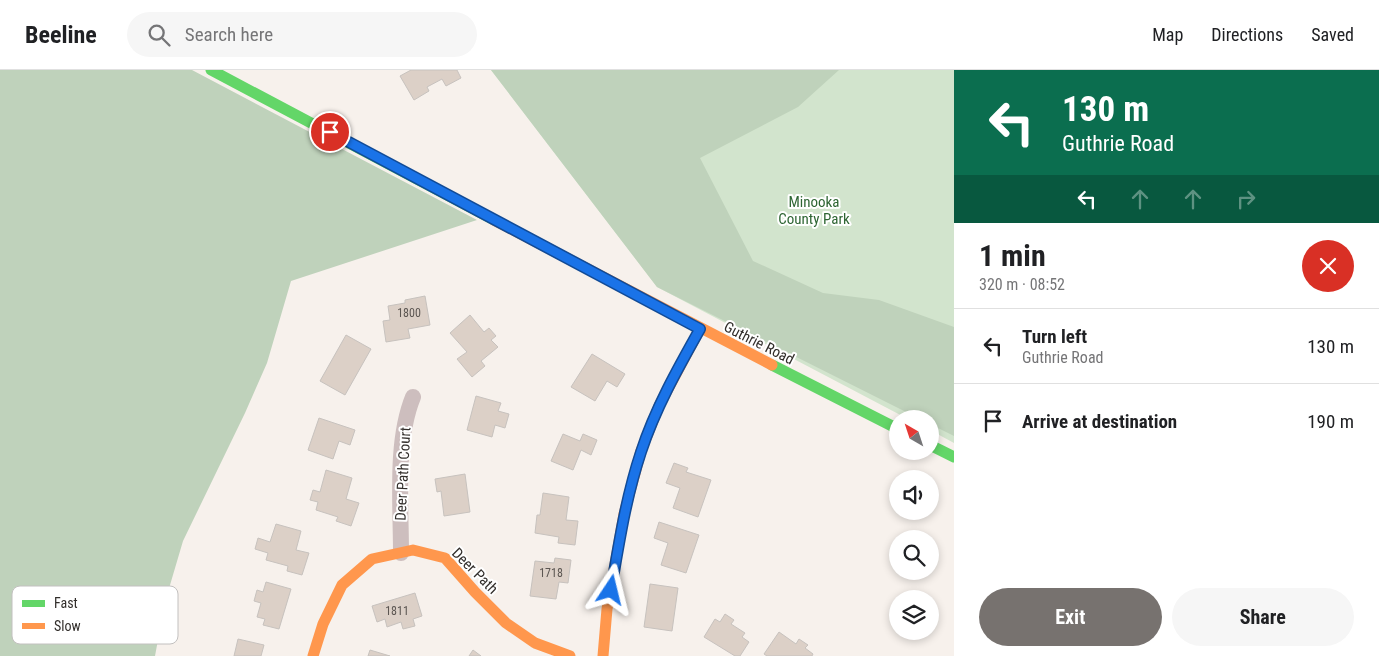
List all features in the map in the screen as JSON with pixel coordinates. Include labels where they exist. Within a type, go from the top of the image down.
[{"type":"street","name":"Guthrie Road","points":[[211,70],[700,329],[889,424]]},
{"type":"street","points":[[603,656],[607,609],[624,514],[641,452],[659,406],[700,329]]},
{"type":"street","name":"Deer Path Court","points":[[401,552],[402,442],[407,412],[413,397]]},
{"type":"street","points":[[939,450],[954,457]]},
{"type":"street","name":"Deer Path","points":[[313,656],[322,624],[342,585],[372,559],[413,550],[445,558],[506,623],[535,643],[570,656]]},
{"type":"green space","points":[[0,70],[192,70],[477,220],[291,281],[267,363],[183,541],[170,586],[12,586],[12,644],[157,644],[155,656],[0,656]]},
{"type":"green space","name":"Minooka County Park","points":[[491,70],[954,70],[954,443],[939,435],[939,410],[891,410],[657,287]]},
{"type":"green space","points":[[491,70],[839,70],[798,107],[700,158],[753,261],[823,293],[879,300],[954,327],[954,436],[939,428],[939,410],[902,410],[657,287]]},
{"type":"building","points":[[411,70],[457,70],[461,78],[446,86],[442,79],[427,87],[429,91],[414,100],[400,76]]},
{"type":"building","points":[[425,296],[430,325],[408,329],[410,338],[386,342],[383,321],[390,320],[388,306],[405,303],[405,300]]},
{"type":"building","points":[[470,315],[484,332],[489,328],[496,336],[491,340],[498,347],[481,361],[485,366],[472,377],[457,359],[467,352],[450,333]]},
{"type":"building","points":[[346,335],[371,349],[345,395],[320,381]]},
{"type":"building","points":[[592,354],[625,374],[617,387],[607,381],[595,401],[571,387]]},
{"type":"building","points":[[476,396],[501,403],[498,411],[509,414],[505,428],[495,425],[492,437],[467,430]]},
{"type":"building","points":[[319,418],[355,430],[350,445],[339,441],[333,459],[308,450]]},
{"type":"building","points":[[563,434],[580,441],[583,434],[597,440],[591,455],[581,450],[573,470],[551,461]]},
{"type":"building","points":[[674,463],[688,468],[686,472],[711,480],[698,517],[673,508],[680,488],[666,483]]},
{"type":"building","points":[[326,470],[352,478],[346,499],[359,503],[351,526],[336,521],[338,517],[316,510],[318,502],[310,500],[313,490],[320,492]]},
{"type":"building","points":[[465,474],[470,512],[444,516],[441,491],[437,492],[435,479]]},
{"type":"building","points":[[543,493],[569,497],[566,520],[578,521],[575,545],[558,543],[559,537],[535,533],[537,515],[540,515]]},
{"type":"building","points":[[659,522],[699,535],[686,573],[661,565],[668,543],[654,538]]},
{"type":"building","points":[[276,524],[301,531],[296,550],[309,553],[302,575],[287,571],[288,566],[266,560],[268,553],[255,549],[258,538],[270,542]]},
{"type":"building","points":[[555,558],[571,560],[568,583],[559,582],[556,599],[530,596],[535,561],[554,563]]},
{"type":"building","points":[[266,582],[291,589],[279,629],[263,625],[265,619],[257,617],[261,603],[254,601],[257,590],[263,592]]},
{"type":"building","points":[[650,584],[678,588],[672,631],[644,627]]},
{"type":"building","points":[[415,593],[422,616],[413,619],[415,626],[403,629],[401,622],[387,627],[385,619],[377,622],[372,606]]},
{"type":"building","points":[[725,614],[734,620],[731,624],[745,633],[742,637],[749,642],[740,656],[735,656],[704,637],[715,619],[720,622]]},
{"type":"building","points":[[779,632],[796,644],[799,639],[808,645],[805,648],[813,654],[812,656],[767,656],[764,654]]},
{"type":"building","points":[[238,639],[264,645],[261,656],[234,656]]},
{"type":"building","points":[[370,650],[390,656],[368,656]]},
{"type":"building","points":[[473,650],[481,656],[469,656]]},
{"type":"traffic: fast","points":[[211,70],[494,220]]},
{"type":"traffic: fast","points":[[772,365],[889,424]]},
{"type":"traffic: fast","points":[[939,450],[954,457]]},
{"type":"traffic: slow","points":[[494,220],[772,365]]},
{"type":"traffic: slow","points":[[603,656],[607,609],[624,514],[641,451],[659,406],[700,329]]},
{"type":"traffic: slow","points":[[313,656],[323,624],[342,585],[372,559],[413,550],[445,558],[506,623],[535,643],[570,656]]},
{"type":"route","points":[[330,132],[700,329],[659,406],[641,452],[624,514],[611,590]]}]
